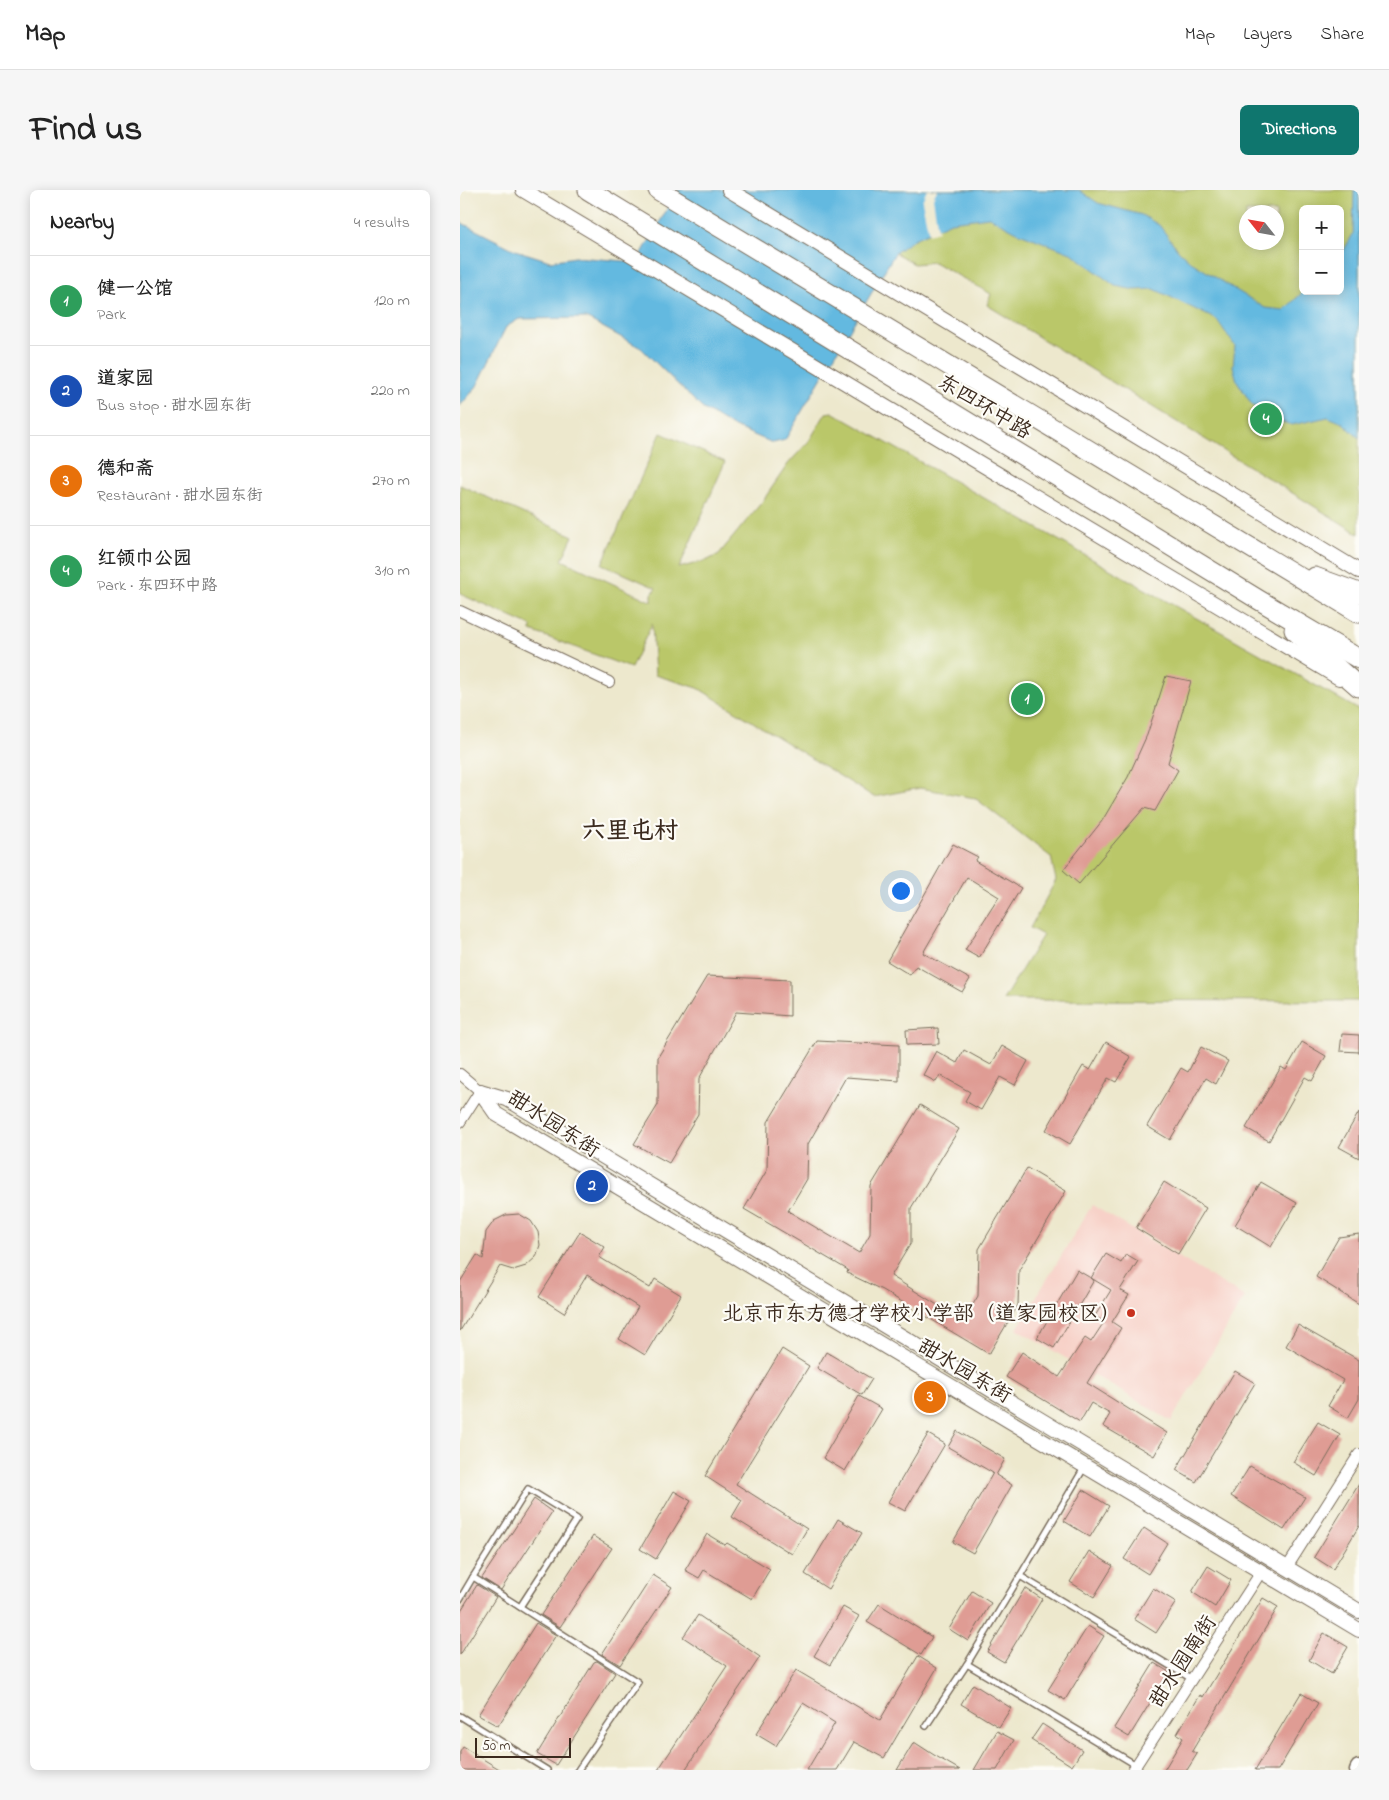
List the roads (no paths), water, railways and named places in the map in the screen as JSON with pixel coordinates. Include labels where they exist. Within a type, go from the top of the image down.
[{"type":"highway","name":"东四环中路","points":[[588,190],[1259,600],[1359,658]]},
{"type":"highway","name":"东四环中路","points":[[658,190],[1359,613]]},
{"type":"highway","points":[[1279,564],[1359,593]]},
{"type":"highway","points":[[1259,600],[1359,688]]},
{"type":"street","points":[[523,190],[1359,688]]},
{"type":"street","points":[[729,190],[1359,571]]},
{"type":"street","points":[[460,611],[609,682]]},
{"type":"street","name":"甜水园东街","points":[[460,1074],[480,1090],[496,1114],[1359,1630]]},
{"type":"street","points":[[460,1122],[480,1090]]},
{"type":"street","name":"甜水园东街","points":[[480,1090],[507,1099],[1286,1569],[1359,1611]]},
{"type":"street","points":[[1286,1569],[1359,1454]]},
{"type":"street","name":"甜水园南街","points":[[1134,1767],[1193,1680],[1261,1572]]},
{"type":"lane","points":[[926,1726],[967,1664],[1085,1466]]},
{"type":"lane","points":[[460,1599],[528,1489],[577,1519],[520,1607]]},
{"type":"lane","points":[[1020,1576],[1193,1680]]},
{"type":"lane","points":[[473,1577],[638,1682],[578,1770]]},
{"type":"lane","points":[[967,1664],[1134,1767]]},
{"type":"lane","points":[[460,1716],[547,1770]]},
{"type":"water","points":[[678,190],[1079,190],[1098,203],[1142,215],[1159,225],[1179,251],[1191,262],[1265,308],[1284,310],[1300,295],[1344,295],[1344,250],[1353,234],[1354,190],[1359,190],[1359,438],[1343,423],[1328,417],[1292,425],[1272,419],[1252,405],[1237,381],[1233,366],[1235,346],[1217,320],[1154,289],[1135,290],[1115,286],[1073,254],[1017,232],[989,217],[951,222],[914,239],[895,253],[785,440],[773,443],[730,425],[702,408],[641,348],[586,318],[519,319],[506,327],[477,386],[460,406],[460,222],[515,250],[550,261],[575,257],[637,262]]},
{"type":"place","name":"红领巾公园","points":[[1266,419]]},
{"type":"place","name":"健一公馆","points":[[1027,699]]},
{"type":"place","name":"道家园","points":[[592,1186]]},
{"type":"place","name":"北京市东方德才学校小学部（道家园校区）","points":[[1131,1313]]},
{"type":"place","name":"德和斋","points":[[930,1397]]},
{"type":"district","name":"六里屯村","points":[[630,830]]}]
